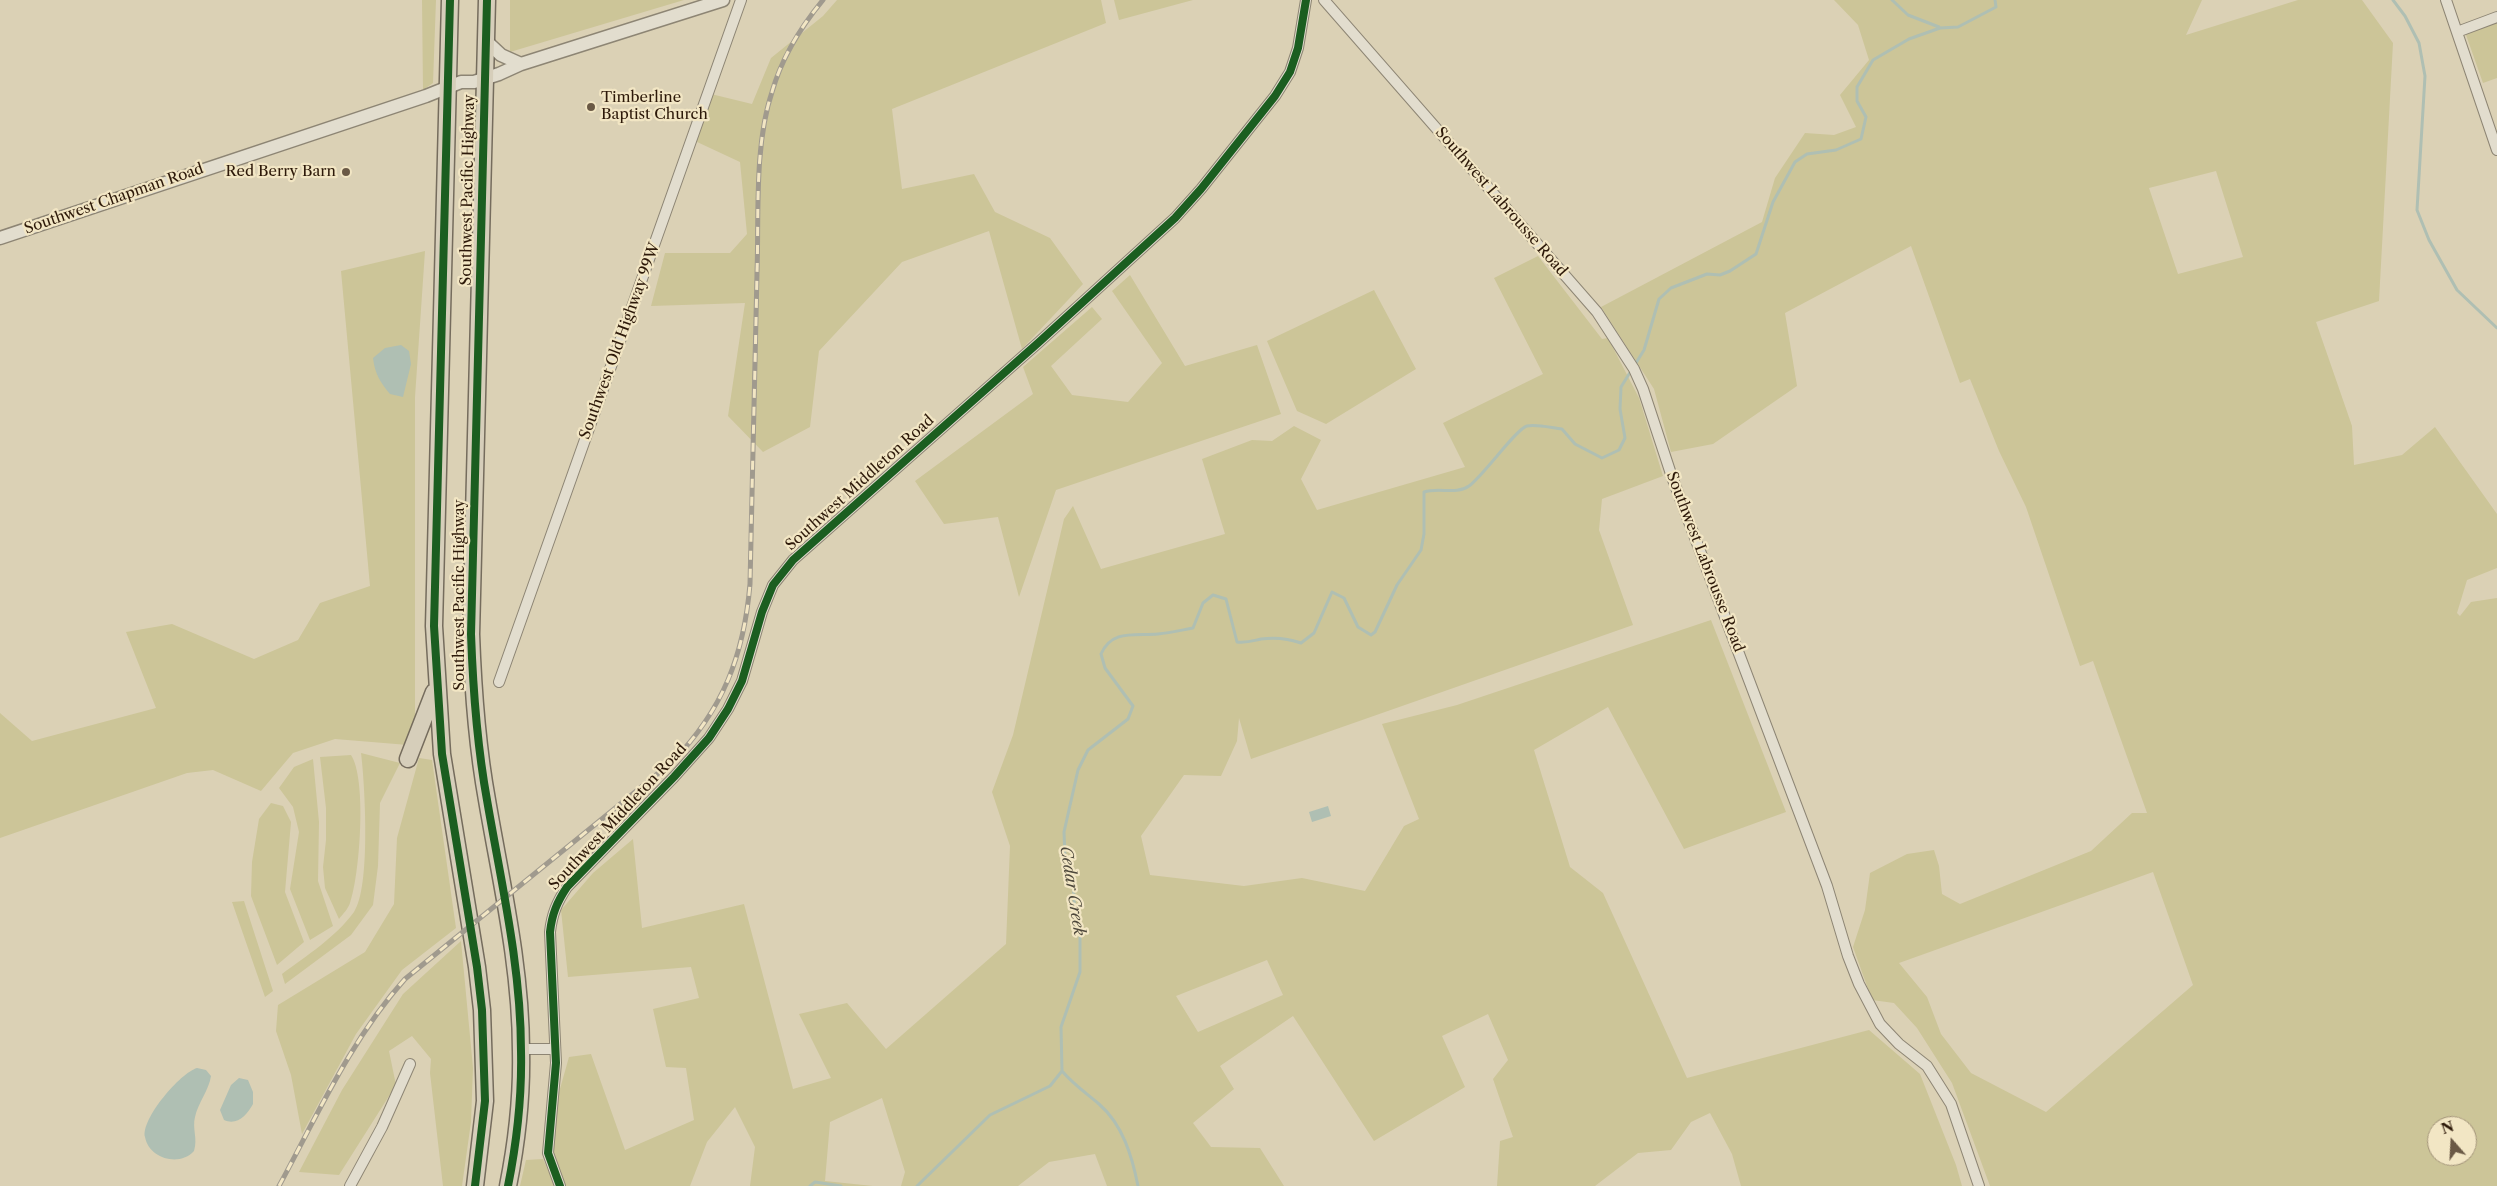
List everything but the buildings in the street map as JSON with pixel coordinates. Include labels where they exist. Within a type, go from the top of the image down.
[{"type":"highway","name":"Southwest Pacific Highway","points":[[450,0],[435,555],[436,685],[442,754],[477,966],[482,1010],[485,1101],[475,1186]]},
{"type":"highway","name":"Southwest Pacific Highway","points":[[487,0],[471,581],[472,662],[480,756],[516,970],[522,1049],[518,1127],[508,1186]]},
{"type":"highway","points":[[408,758],[436,685]]},
{"type":"street","name":"Southwest Chapman Road","points":[[0,238],[461,82],[474,82],[485,79],[521,64],[723,0]]},
{"type":"street","name":"Southwest Old Highway 99W","points":[[499,682],[741,0]]},
{"type":"street","name":"Southwest Middleton Road","points":[[560,1186],[548,1153],[555,1072],[550,932],[552,916],[557,901],[567,887],[674,777],[709,738],[728,709],[742,681],[762,612],[773,585],[806,548],[1038,343],[1168,224],[1201,189],[1275,96],[1290,72],[1298,48],[1306,0]]},
{"type":"street","name":"Southwest Labrousse Road","points":[[1324,0],[1597,312],[1625,354],[1643,389],[1672,477],[1827,886],[1848,956],[1859,984],[1880,1024],[1899,1044],[1927,1066],[1951,1104],[1979,1186]]},
{"type":"street","points":[[2446,0],[2497,150]]},
{"type":"street","points":[[2457,32],[2497,17]]},
{"type":"street","points":[[486,41],[501,55],[521,64]]},
{"type":"street","points":[[522,1049],[555,1048]]},
{"type":"street","points":[[350,1186],[376,1139],[410,1064]]},
{"type":"shaded area","points":[[422,0],[436,0],[433,83],[423,90]]},
{"type":"shaded area","points":[[510,0],[684,0],[510,52]]},
{"type":"shaded area","points":[[837,0],[1101,0],[1106,23],[892,109],[902,189],[974,174],[995,212],[1050,238],[1083,284],[1022,349],[989,231],[902,262],[819,351],[810,427],[763,452],[728,416],[745,303],[651,306],[665,253],[730,253],[747,234],[740,162],[695,141],[711,94],[752,104],[771,58],[823,16]]},
{"type":"shaded area","points":[[1114,0],[1193,0],[1119,20]]},
{"type":"shaded area","points":[[1834,0],[2202,0],[2186,35],[2298,0],[2362,0],[2393,43],[2379,301],[2316,322],[2352,426],[2354,465],[2402,455],[2435,427],[2497,514],[2497,568],[2467,580],[2457,613],[2460,616],[2471,602],[2497,598],[2497,1186],[1990,1186],[1952,1083],[1917,1028],[1894,1003],[1872,1000],[1853,947],[1865,910],[1870,873],[1907,854],[1934,850],[1939,866],[1942,894],[1960,904],[2091,851],[2132,813],[2147,813],[2093,661],[2080,666],[2026,507],[1999,451],[1970,379],[1960,383],[1911,246],[1785,313],[1797,386],[1713,444],[1671,452],[1654,389],[1601,307],[1762,222],[1775,178],[1805,133],[1834,135],[1856,127],[1840,95],[1869,60],[1858,25]],"holes":[[[2216,171],[2243,257],[2178,274],[2149,188]],[[2153,872],[2193,985],[2046,1112],[1971,1073],[1941,1034],[1927,997],[1899,963]]]},
{"type":"shaded area","points":[[2497,21],[2497,78],[2483,83],[2465,32]]},
{"type":"shaded area","points":[[425,251],[415,397],[415,717],[408,745],[335,739],[293,753],[261,791],[213,770],[187,773],[0,838],[0,713],[32,741],[156,708],[126,632],[172,624],[254,659],[298,640],[320,603],[370,586],[341,271]]},
{"type":"shaded area","points":[[1538,256],[1602,339],[1608,338],[1639,398],[1663,476],[1602,499],[1599,530],[1633,625],[1251,759],[1239,718],[1237,741],[1221,776],[1184,775],[1141,836],[1150,875],[1244,886],[1302,878],[1365,891],[1404,826],[1419,819],[1382,724],[1457,705],[1711,620],[1786,812],[1684,849],[1608,707],[1534,750],[1570,867],[1603,893],[1687,1078],[1869,1030],[1920,1074],[1956,1165],[1962,1186],[1741,1186],[1732,1154],[1710,1113],[1691,1122],[1671,1150],[1638,1153],[1595,1186],[1497,1186],[1500,1141],[1513,1137],[1493,1079],[1508,1060],[1488,1014],[1442,1036],[1465,1087],[1374,1141],[1293,1016],[1220,1066],[1234,1089],[1193,1123],[1211,1147],[1260,1148],[1284,1186],[1107,1186],[1095,1154],[1049,1162],[1018,1186],[901,1186],[905,1172],[882,1098],[830,1122],[825,1181],[873,1186],[750,1186],[755,1147],[735,1107],[707,1142],[690,1186],[565,1186],[551,1153],[556,1103],[569,1057],[591,1054],[625,1150],[694,1120],[686,1068],[666,1067],[653,1009],[699,998],[691,967],[568,977],[561,910],[593,873],[633,839],[642,928],[744,904],[793,1089],[831,1078],[799,1014],[847,1003],[886,1049],[1006,944],[1010,846],[992,792],[1013,735],[1064,519],[1073,506],[1101,569],[1225,534],[1202,459],[1252,440],[1272,441],[1294,426],[1321,440],[1301,479],[1317,510],[1465,467],[1443,423],[1543,374],[1494,278]],"holes":[[[1267,960],[1283,995],[1198,1032],[1176,996]]]},
{"type":"shaded area","points":[[1130,275],[1185,366],[1257,345],[1281,414],[1056,490],[1019,597],[998,517],[944,524],[915,481],[1033,394],[1023,367],[1092,307],[1102,319],[1051,366],[1072,395],[1128,402],[1162,363],[1112,291]]},
{"type":"shaded area","points":[[1374,290],[1416,369],[1326,424],[1297,411],[1267,341]]},
{"type":"shaded area","points":[[401,345],[409,351],[411,364],[403,397],[390,394],[386,390],[377,373],[373,358],[385,348]]},
{"type":"shaded area","points":[[361,753],[400,763],[380,803],[378,866],[373,905],[351,935],[285,984],[282,974],[339,930],[354,912],[359,900],[365,859],[364,788]]},
{"type":"shaded area","points":[[351,755],[356,767],[359,784],[359,850],[354,890],[347,909],[339,919],[325,888],[323,867],[326,840],[326,808],[320,757]]},
{"type":"shaded area","points":[[419,758],[432,760],[456,928],[402,970],[356,1034],[302,1134],[291,1075],[276,1031],[278,1005],[365,952],[394,904],[397,838]]},
{"type":"shaded area","points":[[313,759],[319,822],[318,881],[333,926],[310,940],[290,889],[299,832],[293,807],[279,788],[294,767]]},
{"type":"shaded area","points":[[271,803],[283,806],[291,822],[285,892],[304,942],[277,965],[251,896],[252,862],[259,819]]},
{"type":"shaded area","points":[[1328,806],[1331,816],[1312,822],[1309,812]]},
{"type":"shaded area","points":[[244,901],[273,991],[265,997],[232,902]]},
{"type":"shaded area","points":[[461,941],[473,1068],[471,1122],[462,1186],[443,1186],[430,1073],[431,1059],[412,1036],[389,1051],[396,1085],[339,1175],[299,1172],[342,1090],[403,994]]},
{"type":"shaded area","points":[[197,1068],[206,1070],[211,1076],[195,1117],[194,1151],[181,1159],[166,1158],[152,1151],[145,1137],[145,1129],[155,1109],[172,1087],[181,1078]]},
{"type":"shaded area","points":[[239,1078],[248,1080],[253,1092],[253,1104],[241,1118],[233,1122],[224,1120],[220,1110],[231,1085]]},
{"type":"shaded area","points":[[543,1159],[555,1186],[520,1186],[526,1160]]},
{"type":"waterway","points":[[1892,0],[1908,15],[1939,27]]},
{"type":"waterway","name":"Cedar Creek","points":[[917,1186],[990,1115],[1050,1086],[1062,1071],[1061,1027],[1080,972],[1080,934],[1075,914],[1073,883],[1065,857],[1064,832],[1078,770],[1088,750],[1128,719],[1133,706],[1105,668],[1101,654],[1106,646],[1111,641],[1125,635],[1162,634],[1193,628],[1203,603],[1213,595],[1226,599],[1237,642],[1277,638],[1301,643],[1314,633],[1332,592],[1344,598],[1358,627],[1371,635],[1375,632],[1397,585],[1421,550],[1424,534],[1424,492],[1436,490],[1453,491],[1469,486],[1516,435],[1527,426],[1562,429],[1575,444],[1602,458],[1619,450],[1625,438],[1620,409],[1621,387],[1644,350],[1659,299],[1671,288],[1707,274],[1720,275],[1730,271],[1756,254],[1773,202],[1795,162],[1807,154],[1836,150],[1861,139],[1866,117],[1857,101],[1857,87],[1873,60],[1909,39],[1940,28],[1958,27],[1996,7],[1995,0]]},
{"type":"waterway","points":[[2393,0],[2405,16],[2419,43],[2425,76],[2417,210],[2429,240],[2457,290],[2497,328]]},
{"type":"waterway","points":[[1062,1071],[1099,1104],[1114,1121],[1129,1152],[1138,1186]]},
{"type":"waterway","name":"Cedar Creek","points":[[810,1186],[815,1182],[841,1186]]},
{"type":"railway","points":[[279,1186],[351,1052],[386,1002],[405,979],[672,762],[690,742],[718,702],[736,658],[747,610],[750,584],[759,182],[762,135],[772,92],[786,55],[799,32],[823,0]]},
{"type":"cycle path","points":[[450,0],[434,626],[442,754],[477,967],[482,1010],[485,1101],[475,1186]]},
{"type":"cycle path","points":[[487,0],[471,634],[478,738],[518,987],[521,1068],[520,1102],[508,1186]]},
{"type":"cycle path","points":[[560,1186],[548,1153],[556,1063],[550,932],[552,919],[563,893],[709,738],[728,709],[742,681],[762,612],[773,585],[793,560],[1038,343],[1175,218],[1201,189],[1275,96],[1290,72],[1298,48],[1306,0]]},
{"type":"place","name":"Timberline Baptist Church","points":[[591,107]]},
{"type":"place","name":"Red Berry Barn","points":[[346,172]]}]
